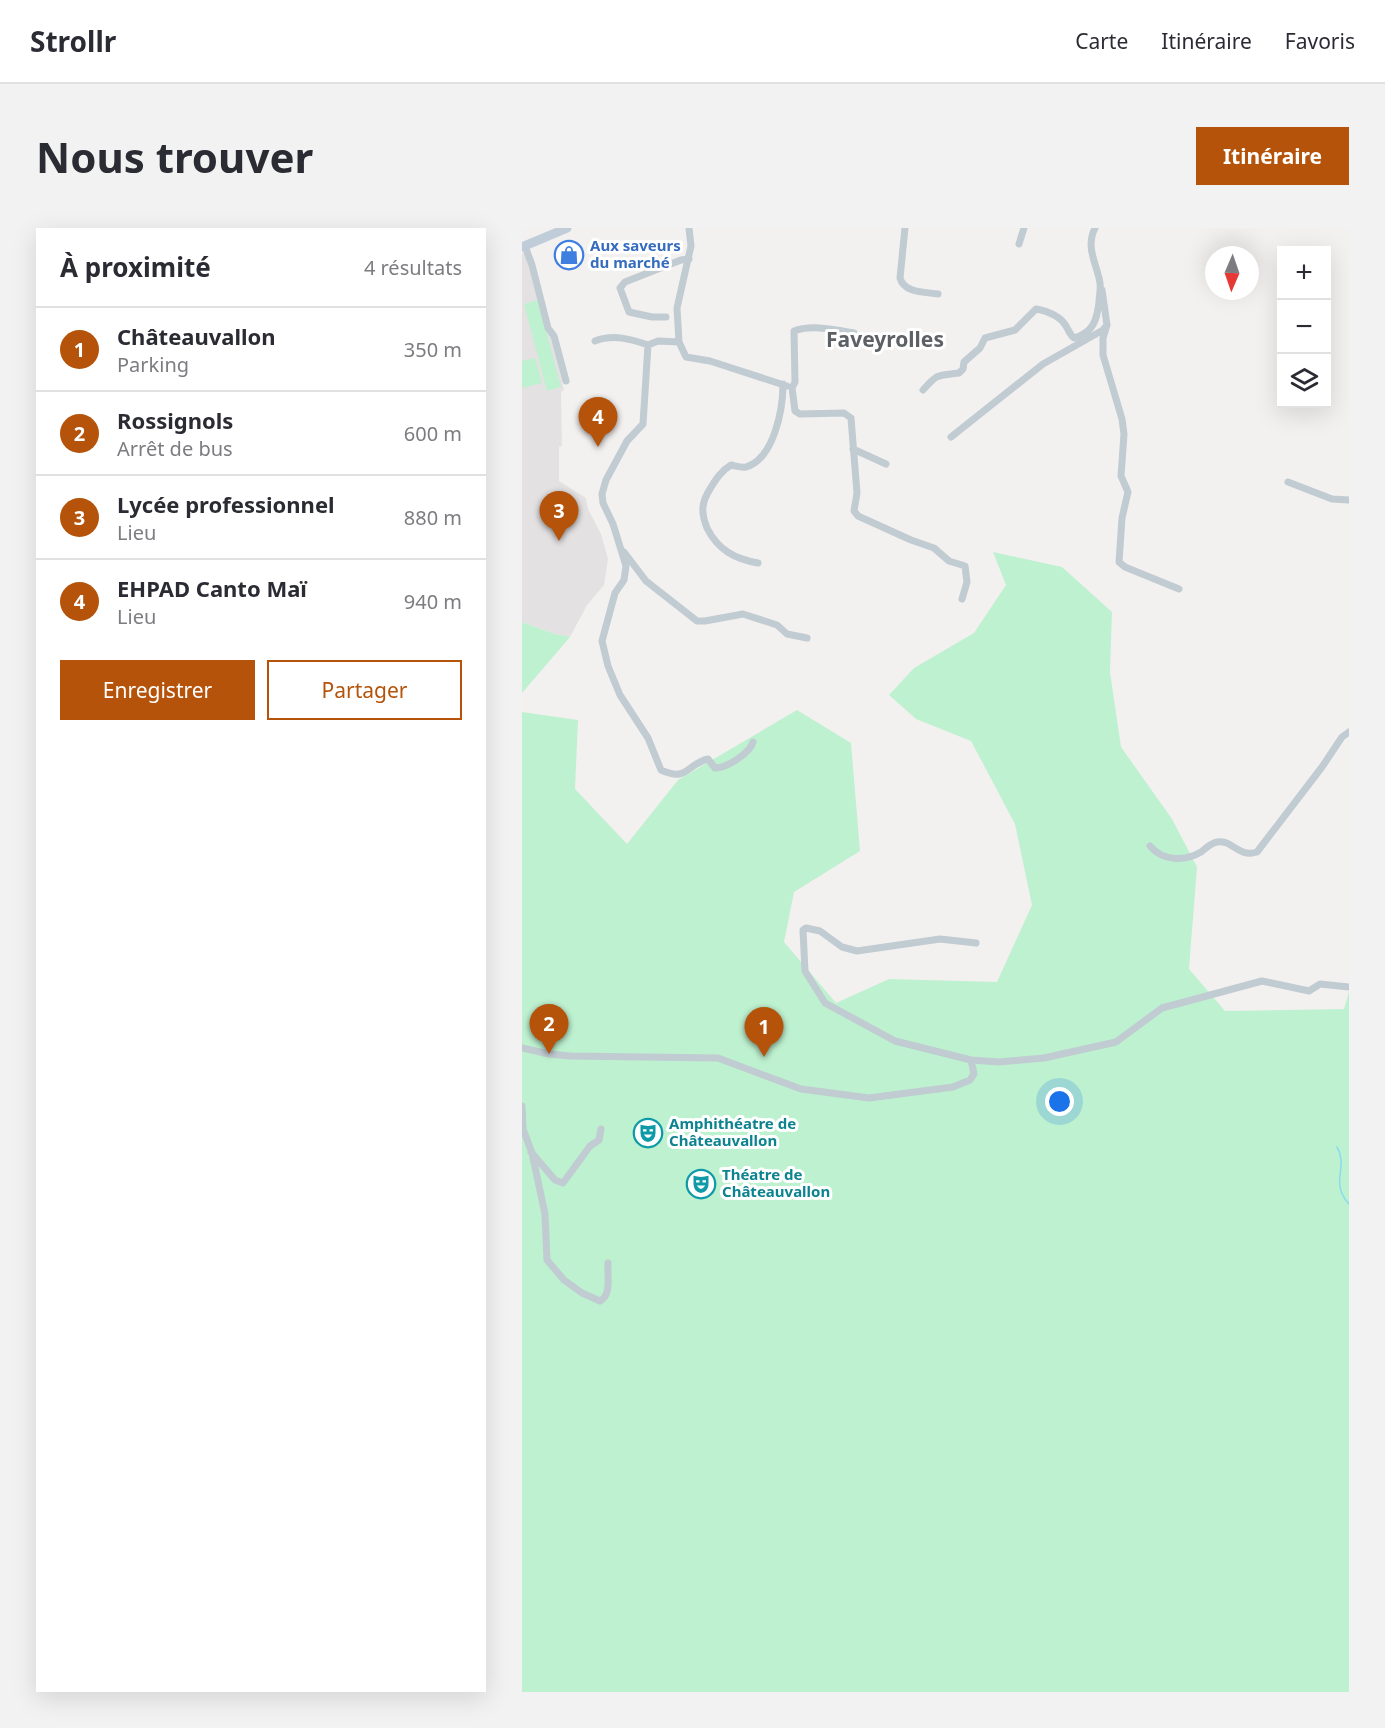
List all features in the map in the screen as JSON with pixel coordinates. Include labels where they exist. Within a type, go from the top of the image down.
[{"type":"main road","points":[[523,246],[567,228]]},
{"type":"street","points":[[688,228],[691,237],[689,259],[677,308],[679,342],[686,357],[710,362],[792,388]]},
{"type":"street","points":[[905,228],[900,278],[902,284],[908,289],[939,294]]},
{"type":"street","points":[[1019,243],[1024,228]]},
{"type":"street","points":[[1095,228],[1092,234],[1091,252],[1101,284],[1107,326],[1103,338],[1103,355],[1122,419],[1124,434],[1121,476],[1128,492],[1122,518],[1119,562],[1125,567],[1179,589]]},
{"type":"street","points":[[523,246],[532,265],[548,328],[555,336],[566,381]]},
{"type":"street","points":[[666,317],[652,317],[630,312],[620,288],[625,282],[689,259]]},
{"type":"street","points":[[923,390],[935,377],[959,373],[963,369],[964,362],[980,348],[986,338],[1015,330],[1036,309],[1062,320],[1071,336],[1078,338],[1093,327],[1096,320],[1101,284]]},
{"type":"street","points":[[951,437],[1043,364],[1107,326]]},
{"type":"street","points":[[854,333],[825,329],[794,331],[795,382],[792,388],[795,411],[800,414],[844,413],[851,418],[857,493],[854,511],[858,516],[934,548],[949,561],[965,566],[967,582],[962,599]]},
{"type":"street","points":[[595,341],[618,337],[648,345],[658,341],[679,342]]},
{"type":"street","points":[[648,345],[643,424],[627,441],[606,480],[602,494],[603,503],[613,524],[626,566],[624,580],[615,593],[602,642],[604,653],[620,695],[648,738],[660,770],[671,775],[681,775],[708,759],[715,768],[721,768],[751,748],[753,742]]},
{"type":"street","points":[[758,563],[734,556],[715,542],[702,514],[703,504],[707,492],[720,473],[731,465],[745,467],[756,460],[770,444],[781,408],[783,384]]},
{"type":"street","points":[[853,449],[886,464]]},
{"type":"street","points":[[1288,482],[1332,499],[1349,500]]},
{"type":"street","points":[[620,548],[646,581],[697,621],[743,614],[777,625],[787,634],[807,638]]},
{"type":"street","points":[[1150,846],[1157,855],[1169,858],[1194,856],[1218,842],[1223,842],[1249,855],[1257,852],[1342,737],[1349,732]]},
{"type":"street","points":[[976,943],[940,939],[857,951],[842,947],[820,931],[806,928],[802,930],[806,971],[825,1003],[895,1041],[971,1060],[999,1062],[1044,1058],[1116,1042],[1162,1008],[1262,981],[1309,991],[1320,984],[1349,987]]},
{"type":"street","points":[[522,1054],[522,1048],[570,1056],[718,1058],[801,1089],[869,1098],[953,1087],[970,1080],[974,1074],[971,1060]]},
{"type":"street","points":[[522,1106],[523,1129],[531,1152],[545,1214],[547,1260],[564,1280],[582,1293],[600,1301],[605,1299],[608,1292],[606,1281],[608,1263]]},
{"type":"street","points":[[531,1152],[555,1180],[563,1183],[590,1146],[599,1140],[601,1130]]},
{"type":"shaded area","points":[[525,252],[552,337],[564,390],[561,392],[562,446],[559,447],[559,481],[586,498],[588,509],[601,534],[608,559],[604,585],[587,605],[570,637],[522,622],[522,254]]},
{"type":"green space","points":[[538,300],[561,387],[547,391],[524,304]]},
{"type":"green space","points":[[535,358],[542,383],[522,388],[522,361]]},
{"type":"green space","points":[[993,552],[1062,567],[1112,612],[1110,672],[1121,747],[1172,819],[1197,867],[1189,969],[1225,1011],[1344,1009],[1349,992],[1349,1692],[522,1692],[522,712],[578,720],[575,789],[627,844],[678,780],[797,710],[851,743],[860,851],[794,892],[784,942],[836,1003],[889,979],[997,982],[1032,905],[1015,824],[971,741],[916,719],[889,695],[914,668],[974,633],[1006,585]]},
{"type":"green space","points":[[522,622],[570,637],[522,693]]},
{"type":"waterway","points":[[1337,1147],[1341,1161],[1340,1189],[1349,1204]]},
{"type":"place","name":"Aux saveurs du marché","points":[[569,255]]},
{"type":"place","name":"EHPAD Canto Maï","points":[[598,447]]},
{"type":"place","name":"Lycée professionnel","points":[[559,541]]},
{"type":"place","name":"Rossignols","points":[[549,1054]]},
{"type":"place","name":"Châteauvallon","points":[[764,1057]]},
{"type":"place","name":"Amphithéatre de Châteauvallon","points":[[648,1133]]},
{"type":"place","name":"Théatre de Châteauvallon","points":[[701,1184]]},
{"type":"district","name":"Faveyrolles","points":[[885,340]]}]
